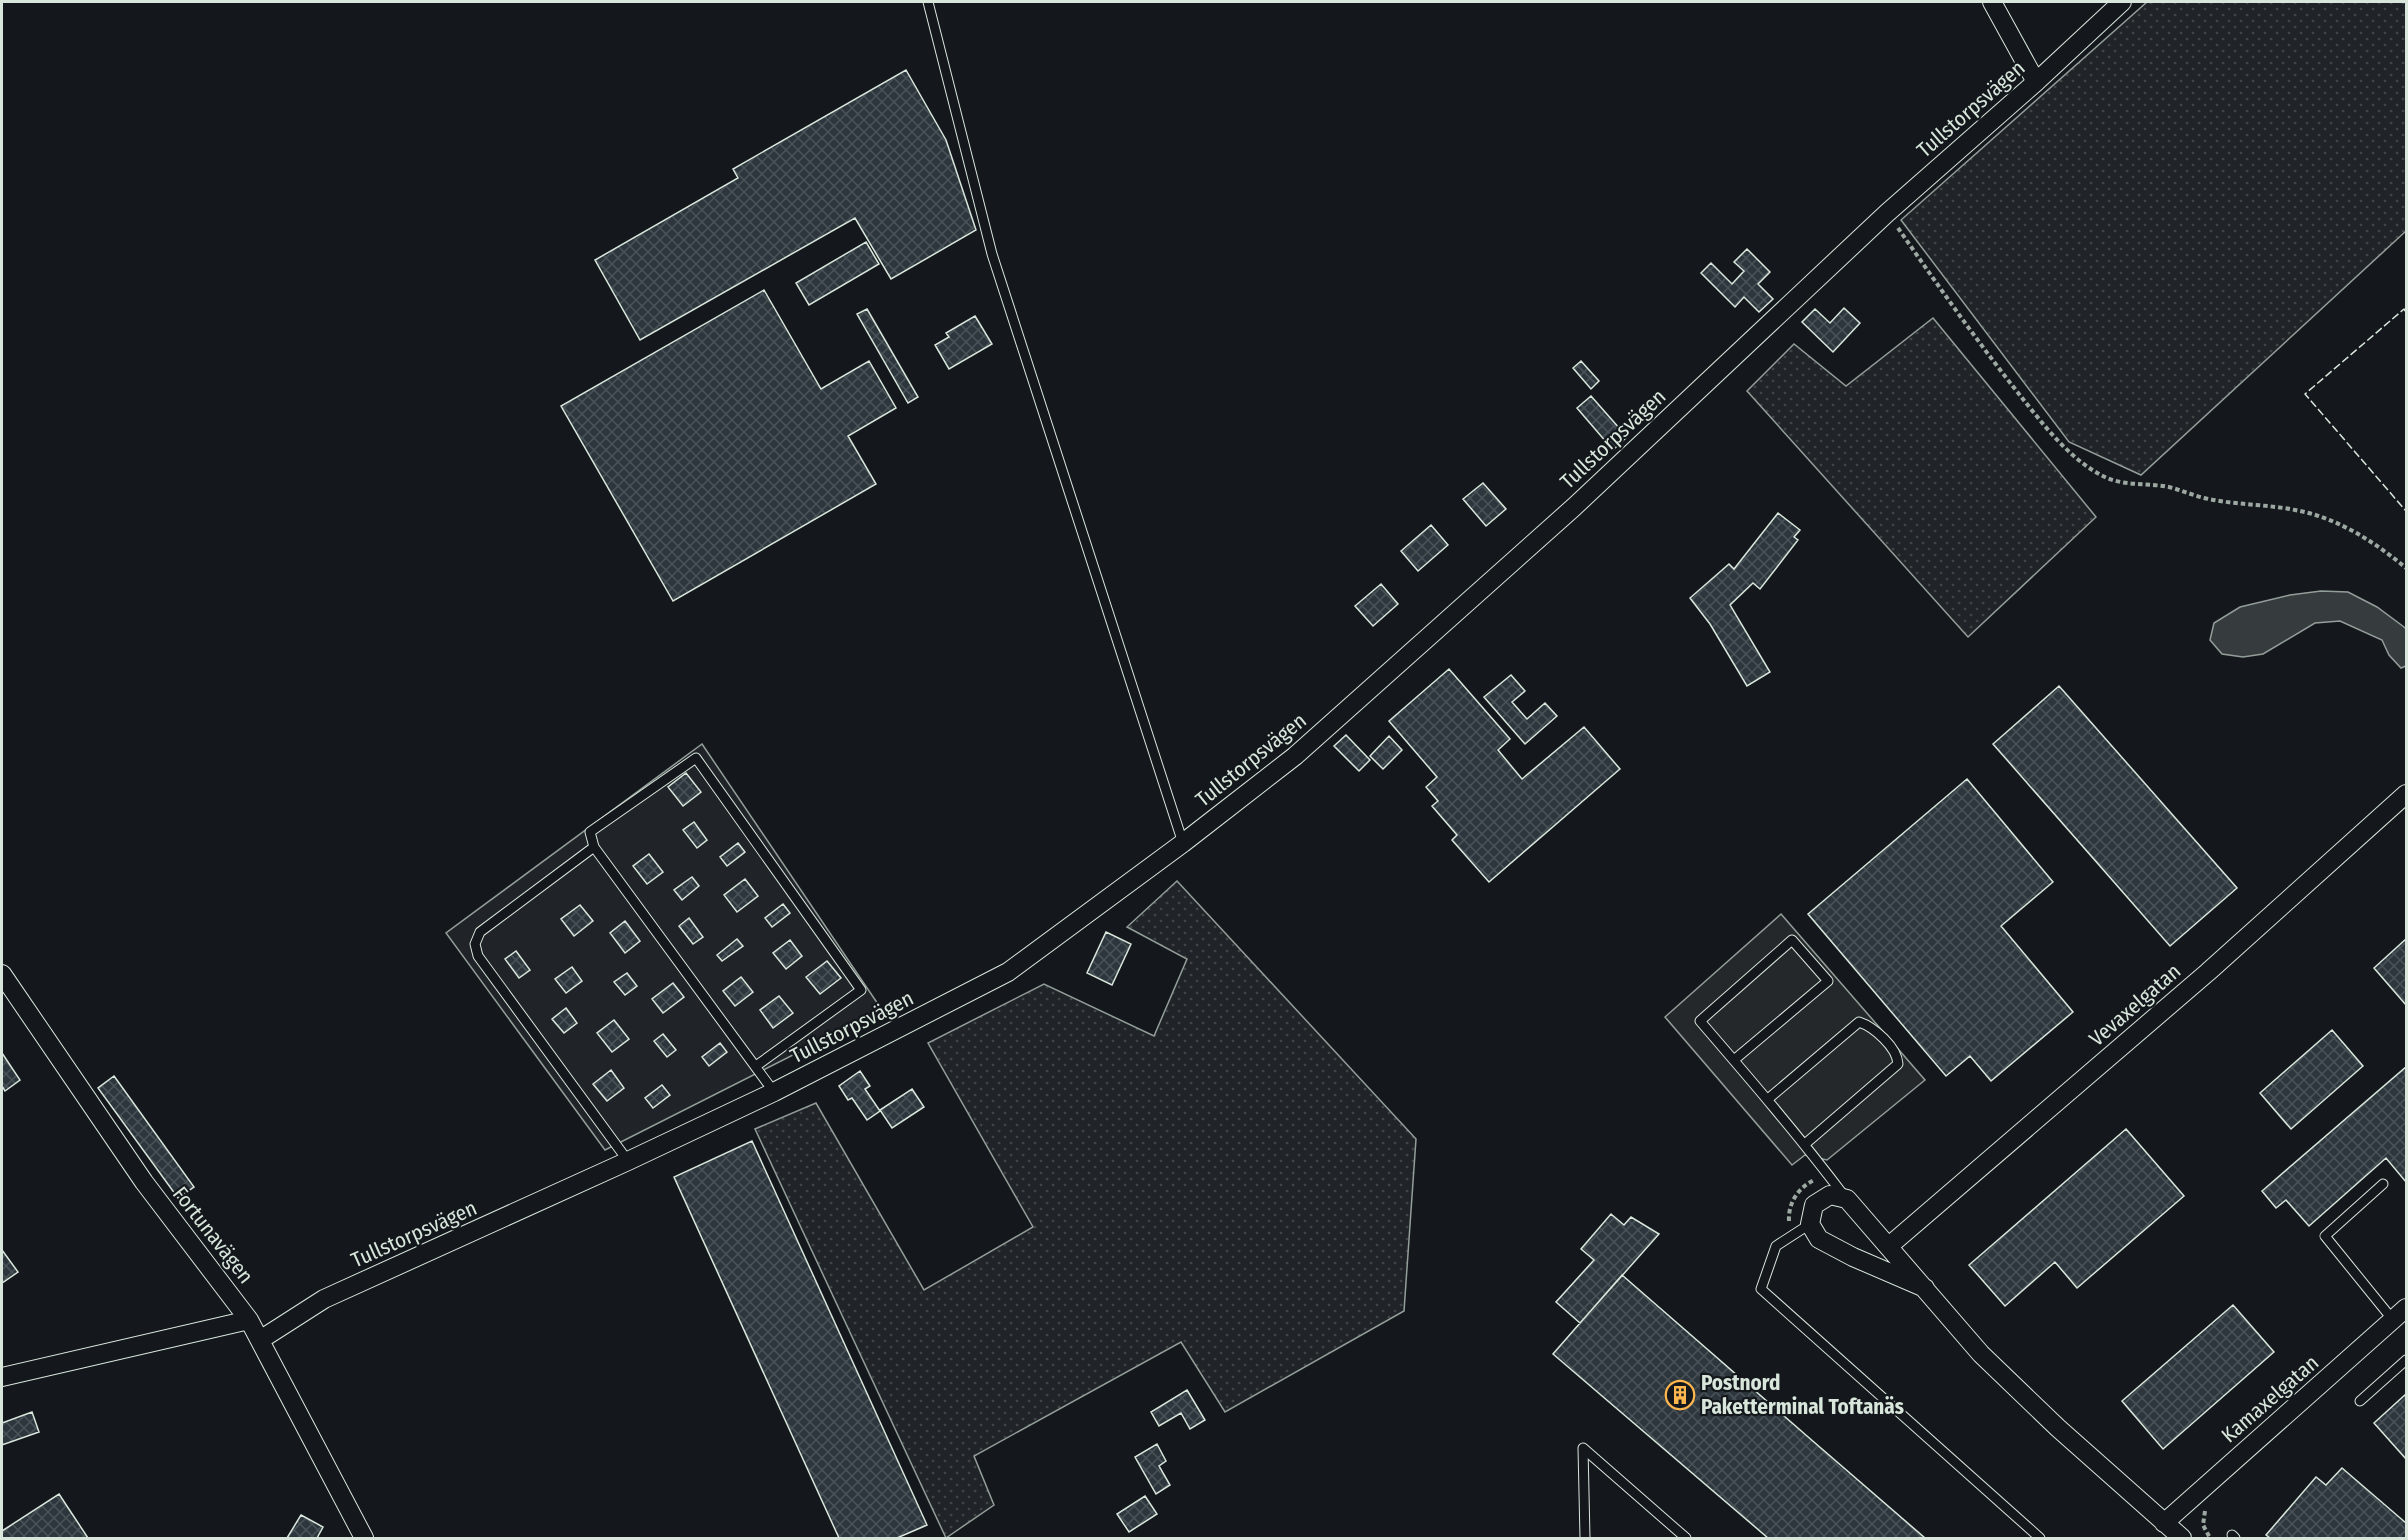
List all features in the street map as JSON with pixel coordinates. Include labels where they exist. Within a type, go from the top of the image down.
[{"type":"street","points":[[1992,2],[2036,82]]},
{"type":"street","name":"Tullstorpsvägen","points":[[260,1340],[324,1299],[774,1092],[1008,972],[1183,843],[1295,756],[1574,507],[1887,213],[2036,82],[2122,2]]},
{"type":"street","name":"Vevaxelgatan","points":[[1889,1246],[2208,972],[2406,794]]},
{"type":"street","name":"Fortunavägen","points":[[2,974],[144,1182],[249,1320],[363,1539]]},
{"type":"street","points":[[1925,1288],[1852,1257],[1820,1239],[1810,1224],[1814,1205],[1830,1195],[1847,1199],[1889,1246],[1925,1288],[1981,1354],[2058,1428],[2182,1539]]},
{"type":"street","name":"Kamaxelgatan","points":[[2164,1523],[2400,1314]]},
{"type":"street","points":[[2,1377],[249,1320]]},
{"type":"lane","points":[[928,2],[992,254],[1183,843]]},
{"type":"lane","points":[[756,1066],[861,990],[696,758],[590,832],[594,847],[774,1092]]},
{"type":"lane","points":[[594,847],[480,932],[475,944],[478,956],[628,1161]]},
{"type":"lane","points":[[1734,1060],[1828,981],[1792,940],[1700,1021],[1805,1144],[1847,1199]]},
{"type":"lane","points":[[1767,1100],[1859,1022],[1881,1036],[1898,1057],[1898,1064],[1805,1144]]},
{"type":"lane","points":[[2383,1184],[2325,1236],[2400,1314]]},
{"type":"lane","points":[[1810,1224],[1776,1246],[1761,1289],[2040,1539]]},
{"type":"lane","points":[[2360,1401],[2406,1360]]},
{"type":"lane","points":[[1585,1539],[1583,1448],[1686,1539]]},
{"type":"path","points":[[1887,213],[1998,368],[2060,443],[2091,469],[2120,483],[2155,484],[2202,498],[2294,509],[2318,515],[2367,540],[2406,568]]},
{"type":"shaded area","points":[[2147,2],[2406,2],[2406,231],[2141,475],[2069,442],[1901,220]]},
{"type":"shaded area","points":[[1933,318],[2096,517],[1968,637],[1747,391],[1794,344],[1846,386]]},
{"type":"shaded area","points":[[2321,591],[2348,592],[2377,607],[2404,627],[2406,629],[2406,666],[2401,668],[2389,655],[2382,640],[2340,621],[2315,623],[2263,654],[2243,657],[2222,654],[2210,640],[2214,623],[2240,607],[2290,595]]},
{"type":"shaded area","points":[[702,744],[882,1010],[605,1150],[446,933]]},
{"type":"shaded area","points":[[1177,881],[1416,1139],[1404,1311],[1225,1412],[1181,1342],[974,1456],[994,1505],[946,1538],[755,1129],[816,1103],[924,1290],[1033,1227],[928,1043],[1044,984],[1154,1036],[1187,959],[1127,927]]},
{"type":"shaded area","points":[[1781,914],[1925,1080],[1827,1160],[1805,1155],[1792,1165],[1665,1017]]},
{"type":"building","points":[[906,70],[946,140],[976,230],[891,279],[855,218],[640,340],[595,260],[738,178],[733,169]]},
{"type":"building","points":[[866,242],[879,264],[809,305],[796,283]]},
{"type":"building","points":[[1747,249],[1770,272],[1758,284],[1773,299],[1759,312],[1744,297],[1735,307],[1701,273],[1711,263],[1732,284],[1744,271],[1734,262]]},
{"type":"building","points":[[764,290],[821,389],[869,361],[896,408],[848,436],[876,484],[673,601],[561,406]]},
{"type":"building","points":[[1844,308],[1860,323],[1833,352],[1802,322],[1815,309],[1830,323]]},
{"type":"building","points":[[867,309],[918,397],[908,403],[857,314]]},
{"type":"building","points":[[975,316],[992,344],[949,369],[935,345],[949,337],[946,333]]},
{"type":"building","points":[[1581,361],[1599,381],[1591,389],[1573,368]]},
{"type":"building","points":[[1591,396],[1627,437],[1613,450],[1577,408]]},
{"type":"building","points":[[1483,483],[1506,509],[1486,526],[1463,499]]},
{"type":"building","points":[[1778,513],[1800,530],[1794,537],[1798,540],[1760,589],[1753,583],[1730,605],[1770,672],[1747,686],[1710,624],[1690,598],[1729,564],[1734,569]]},
{"type":"building","points":[[1431,525],[1448,545],[1418,571],[1401,551]]},
{"type":"building","points":[[1381,584],[1398,604],[1373,626],[1355,606]]},
{"type":"building","points":[[1449,669],[1510,739],[1498,750],[1522,779],[1584,727],[1620,769],[1489,882],[1452,840],[1457,835],[1432,806],[1438,801],[1426,787],[1437,777],[1389,721]]},
{"type":"building","points":[[1511,675],[1525,691],[1512,702],[1527,719],[1545,703],[1557,716],[1525,744],[1484,697]]},
{"type":"building","points":[[2059,686],[2237,888],[2170,946],[1993,744]]},
{"type":"building","points":[[1346,735],[1370,760],[1359,771],[1334,746]]},
{"type":"building","points":[[1389,736],[1402,750],[1383,769],[1370,756]]},
{"type":"building","points":[[686,773],[701,792],[683,806],[668,787]]},
{"type":"building","points":[[1967,779],[2053,882],[2001,926],[2073,1012],[1991,1081],[1970,1056],[1946,1076],[1808,914]]},
{"type":"building","points":[[694,822],[707,840],[697,848],[683,830]]},
{"type":"building","points":[[738,843],[745,852],[727,866],[720,857]]},
{"type":"building","points":[[649,854],[663,872],[647,884],[633,866]]},
{"type":"building","points":[[692,877],[699,886],[682,900],[674,890]]},
{"type":"building","points":[[745,879],[758,896],[737,912],[724,895]]},
{"type":"building","points":[[783,904],[790,913],[772,927],[765,918]]},
{"type":"building","points":[[580,905],[593,921],[574,936],[561,919]]},
{"type":"building","points":[[689,918],[703,937],[693,944],[679,926]]},
{"type":"building","points":[[625,921],[640,941],[625,953],[610,933]]},
{"type":"building","points":[[1106,932],[1131,944],[1112,985],[1087,973]]},
{"type":"building","points":[[737,939],[743,946],[722,961],[717,955]]},
{"type":"building","points":[[2406,939],[2406,1005],[2374,968]]},
{"type":"building","points":[[790,940],[802,956],[786,969],[773,953]]},
{"type":"building","points":[[516,951],[530,970],[519,978],[505,959]]},
{"type":"building","points":[[827,961],[841,978],[820,994],[806,977]]},
{"type":"building","points":[[572,967],[582,981],[566,993],[555,979]]},
{"type":"building","points":[[627,973],[637,986],[625,995],[614,982]]},
{"type":"building","points":[[741,977],[753,992],[735,1006],[723,991]]},
{"type":"building","points":[[673,983],[684,997],[663,1013],[652,999]]},
{"type":"building","points":[[779,996],[793,1013],[773,1028],[760,1010]]},
{"type":"building","points":[[566,1008],[577,1023],[564,1033],[552,1019]]},
{"type":"building","points":[[614,1020],[629,1039],[612,1052],[597,1033]]},
{"type":"building","points":[[2332,1030],[2363,1066],[2291,1129],[2260,1093]]},
{"type":"building","points":[[663,1034],[676,1050],[667,1057],[654,1041]]},
{"type":"building","points":[[720,1043],[727,1052],[709,1066],[702,1057]]},
{"type":"building","points":[[2,1053],[20,1080],[5,1091],[2,1086]]},
{"type":"building","points":[[2406,1067],[2406,1182],[2386,1158],[2309,1226],[2286,1200],[2276,1208],[2262,1191]]},
{"type":"building","points":[[611,1070],[624,1088],[607,1101],[593,1084]]},
{"type":"building","points":[[860,1071],[870,1086],[865,1089],[880,1111],[867,1120],[852,1098],[848,1100],[839,1086]]},
{"type":"building","points":[[114,1076],[194,1187],[178,1198],[98,1088]]},
{"type":"building","points":[[662,1085],[670,1095],[653,1108],[645,1098]]},
{"type":"building","points":[[912,1089],[924,1107],[892,1128],[880,1110]]},
{"type":"building","points":[[2126,1129],[2184,1196],[2077,1288],[2055,1262],[2005,1306],[1969,1265]]},
{"type":"building","points":[[752,1141],[927,1525],[897,1538],[839,1538],[674,1177]]},
{"type":"building","points":[[1611,1214],[1624,1225],[1631,1217],[1659,1234],[1580,1323],[1556,1302],[1594,1260],[1581,1249]]},
{"type":"building","points":[[2,1250],[18,1272],[2,1283]]},
{"type":"building","name":"Postnord Paketterminal Toftanäs","points":[[1622,1275],[1925,1538],[1768,1538],[1553,1354]]},
{"type":"building","points":[[2233,1305],[2274,1352],[2163,1449],[2122,1401]]},
{"type":"building","points":[[1187,1390],[1205,1420],[1190,1429],[1181,1413],[1159,1426],[1151,1412]]},
{"type":"building","points":[[2406,1394],[2406,1459],[2374,1423]]},
{"type":"building","points":[[32,1412],[39,1432],[2,1445],[2,1423]]},
{"type":"building","points":[[1157,1444],[1166,1461],[1159,1466],[1170,1485],[1156,1494],[1135,1457]]},
{"type":"building","points":[[2342,1468],[2406,1523],[2406,1538],[2270,1538],[2266,1535],[2316,1477],[2326,1485]]},
{"type":"building","points":[[59,1494],[88,1538],[2,1538],[2,1531]]},
{"type":"building","points":[[1145,1496],[1157,1514],[1129,1532],[1117,1514]]},
{"type":"building","points":[[301,1515],[323,1527],[317,1538],[287,1538]]},
{"type":"fence","points":[[2406,312],[2404,309],[2305,394],[2406,511]]},
{"type":"place","name":"Postnord Paketterminal Toftanäs","points":[[1680,1395]]}]
